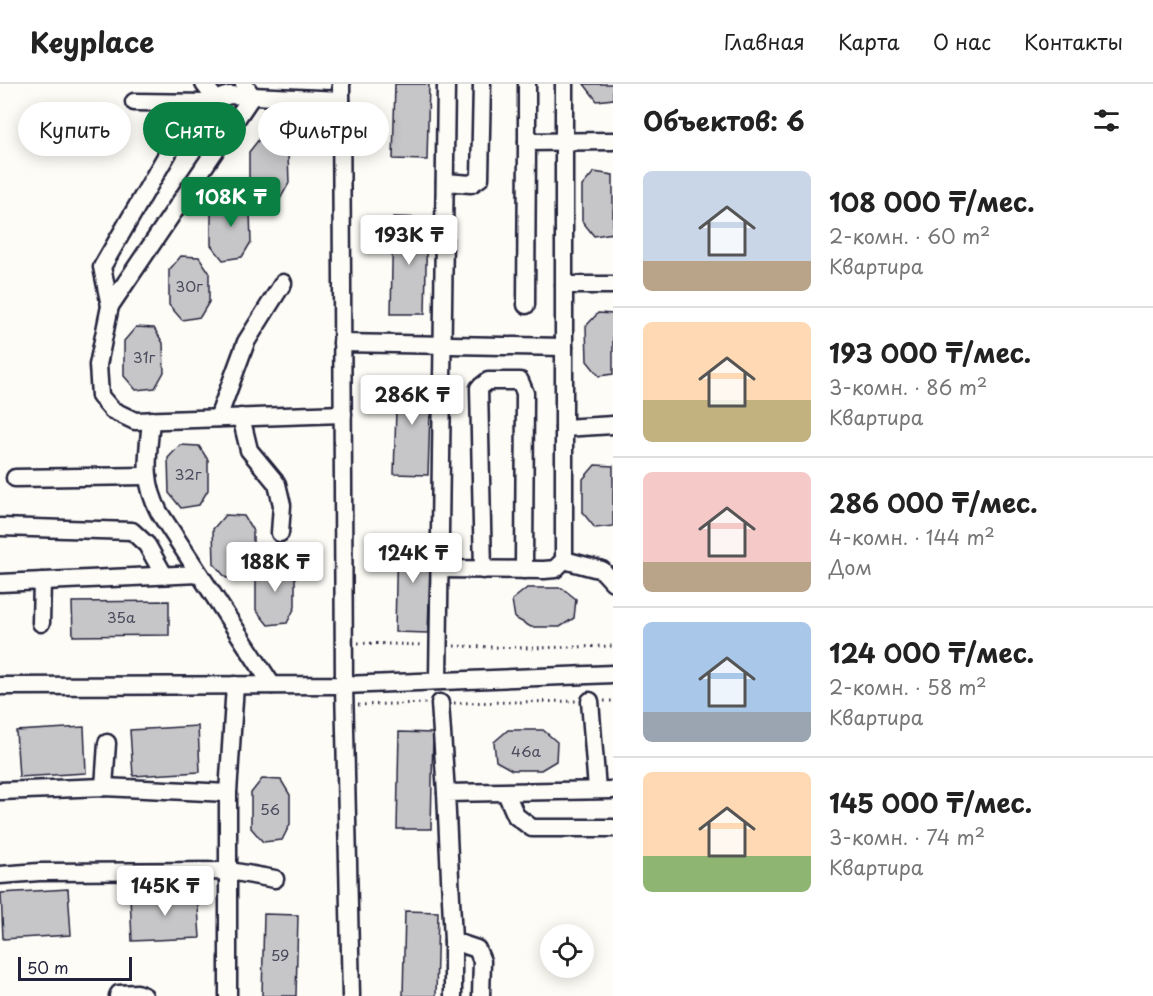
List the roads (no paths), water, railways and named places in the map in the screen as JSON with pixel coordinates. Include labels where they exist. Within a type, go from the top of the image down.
[{"type":"street","points":[[204,84],[213,102],[248,90],[341,92],[344,685],[351,996]]},
{"type":"street","points":[[438,681],[446,84]]},
{"type":"street","points":[[445,182],[471,184],[480,178],[482,84]]},
{"type":"street","points":[[526,305],[527,84]]},
{"type":"street","points":[[440,569],[555,569],[564,560],[564,84]]},
{"type":"street","points":[[248,90],[110,306],[98,365],[100,396],[112,410],[135,421],[343,414]]},
{"type":"street","points":[[134,102],[143,102]]},
{"type":"street","points":[[527,142],[613,141]]},
{"type":"street","points":[[110,306],[102,267],[166,156]]},
{"type":"street","points":[[218,418],[246,342],[283,283]]},
{"type":"street","points":[[564,285],[613,285]]},
{"type":"street","points":[[342,342],[564,347]]},
{"type":"street","points":[[483,570],[479,388],[488,381],[520,381],[525,393],[524,570]]},
{"type":"street","points":[[241,417],[249,450],[277,484],[282,505],[280,532]]},
{"type":"street","points":[[151,420],[147,476],[150,496],[272,685]]},
{"type":"street","points":[[564,428],[613,425]]},
{"type":"street","points":[[15,478],[147,476]]},
{"type":"street","points":[[0,527],[132,531],[147,545],[164,575]]},
{"type":"street","points":[[564,560],[602,570],[613,582]]},
{"type":"street","points":[[0,583],[199,574]]},
{"type":"street","points":[[41,623],[42,581]]},
{"type":"street","points":[[0,686],[344,685],[613,674]]},
{"type":"street","points":[[228,996],[230,871],[228,793],[235,685]]},
{"type":"street","points":[[446,793],[605,790],[590,701]]},
{"type":"street","points":[[440,703],[453,941],[453,996]]},
{"type":"street","points":[[104,787],[107,743]]},
{"type":"street","points":[[0,790],[104,787],[228,793]]},
{"type":"street","points":[[506,793],[516,816],[532,828],[613,828]]},
{"type":"street","points":[[0,875],[39,872],[230,871],[275,879]]},
{"type":"street","points":[[453,941],[477,949],[482,961],[482,996]]},
{"type":"street","points":[[118,996],[119,994],[138,993],[144,996]]}]
